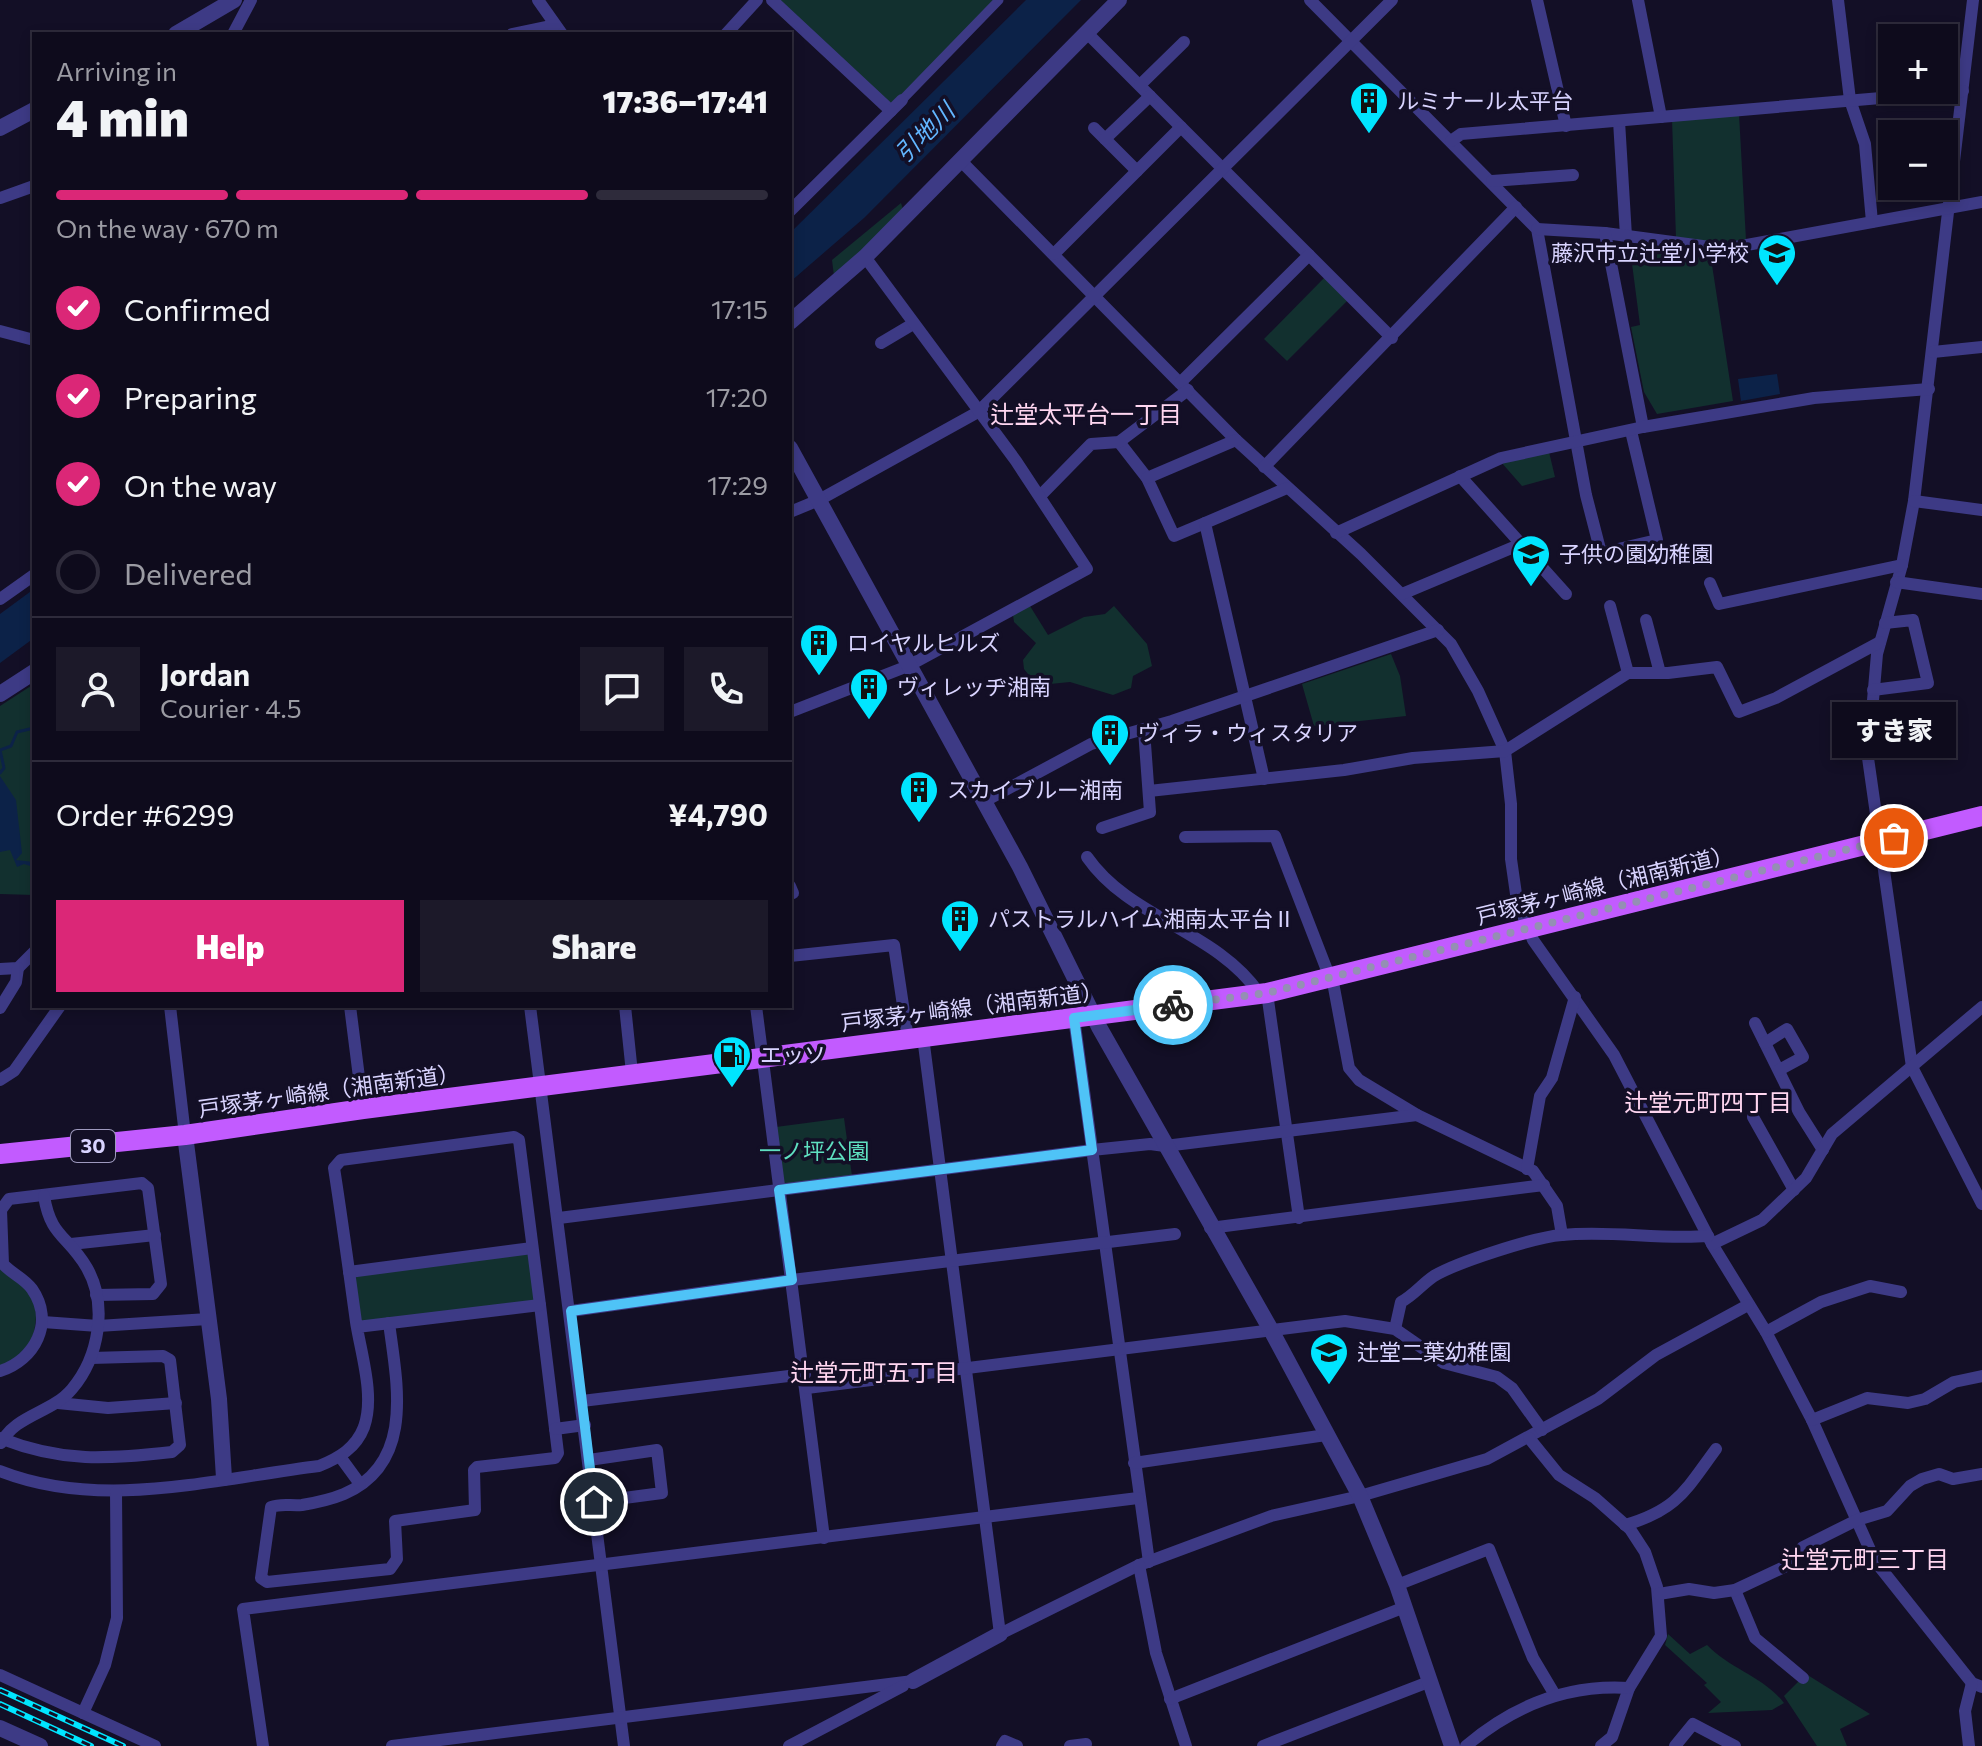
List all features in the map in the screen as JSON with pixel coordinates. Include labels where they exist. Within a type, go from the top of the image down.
[{"type":"main road","name":"戸塚茅ヶ崎線（湘南新道）","points":[[0,1154],[185,1135],[632,1073],[1263,993],[1982,816]]},
{"type":"street","points":[[179,32],[234,0]]},
{"type":"street","points":[[234,32],[251,0]]},
{"type":"street","points":[[530,32],[558,29],[538,0]]},
{"type":"street","points":[[728,32],[757,0]]},
{"type":"street","points":[[772,0],[891,111]]},
{"type":"street","points":[[792,209],[999,0]]},
{"type":"street","points":[[792,320],[865,257],[1119,0]]},
{"type":"street","points":[[1310,0],[1537,229],[1586,495],[1601,553],[1657,540],[1605,233]]},
{"type":"street","points":[[792,511],[819,500],[978,412],[1392,0]]},
{"type":"street","points":[[1537,0],[1566,126]]},
{"type":"street","points":[[1638,0],[1661,117]]},
{"type":"street","points":[[1838,0],[1850,100],[1863,128],[1872,222]]},
{"type":"street","points":[[1973,0],[1914,501],[1902,565],[1880,642],[1868,758],[1882,841],[1889,925],[1912,1067],[1982,1204]]},
{"type":"street","points":[[1087,33],[1392,338]]},
{"type":"street","points":[[1967,38],[1982,39]]},
{"type":"street","points":[[1140,85],[1184,42]]},
{"type":"street","points":[[1451,141],[1461,134],[1963,91]]},
{"type":"street","points":[[1105,139],[1150,96]]},
{"type":"street","points":[[0,128],[32,111]]},
{"type":"street","points":[[1619,121],[1626,236]]},
{"type":"street","points":[[1054,254],[1181,127]]},
{"type":"street","points":[[1094,128],[1137,171]]},
{"type":"street","points":[[960,160],[1236,440],[1402,594],[1451,644],[1478,691],[1505,751],[1511,804],[1511,859],[1517,901],[1528,928],[1614,1055],[1710,1240],[1766,1332],[1812,1420],[1875,1561],[1977,1685],[1965,1711],[1969,1746]]},
{"type":"street","points":[[1492,181],[1573,175]]},
{"type":"street","points":[[0,198],[32,187]]},
{"type":"street","points":[[1537,229],[1605,233],[1725,249],[1982,202]]},
{"type":"street","points":[[1264,467],[1516,207]]},
{"type":"street","points":[[1040,496],[1091,444],[1119,442],[1184,386],[1309,255]]},
{"type":"street","points":[[792,711],[908,666],[1087,569],[1040,496],[865,257]]},
{"type":"street","points":[[881,343],[913,324]]},
{"type":"street","points":[[0,331],[32,339]]},
{"type":"street","points":[[1933,352],[1982,347]]},
{"type":"street","points":[[1336,533],[1501,458],[1578,440],[1814,398],[1929,389]]},
{"type":"street","points":[[1147,478],[1236,440]]},
{"type":"street","points":[[1119,442],[1147,478],[1174,536],[1287,488]]},
{"type":"street","points":[[792,452],[985,801],[1084,1017],[1165,1146],[1271,1330],[1360,1496],[1397,1585],[1452,1746]]},
{"type":"street","points":[[1460,476],[1566,594]]},
{"type":"street","points":[[1914,501],[1982,510]]},
{"type":"street","points":[[1205,523],[1264,779]]},
{"type":"street","points":[[1402,594],[1521,544]]},
{"type":"street","points":[[1710,583],[1719,604],[1902,565]]},
{"type":"street","points":[[0,599],[32,576]]},
{"type":"street","points":[[1896,582],[1982,594]]},
{"type":"street","points":[[1610,606],[1628,673]]},
{"type":"street","points":[[1646,620],[1660,673]]},
{"type":"street","points":[[1873,690],[1928,683],[1913,620],[1885,623]]},
{"type":"street","points":[[985,801],[1091,744],[1144,730],[1438,630]]},
{"type":"street","points":[[1149,791],[1413,758],[1505,751],[1628,673],[1717,667],[1739,712],[1776,698],[1880,642]]},
{"type":"street","points":[[0,694],[32,673]]},
{"type":"street","points":[[1102,828],[1150,812],[1144,730]]},
{"type":"street","points":[[1185,837],[1275,836],[1331,978],[1349,1068],[1359,1080],[1417,1115],[1527,1169],[1544,1185],[1557,1206],[1562,1235]]},
{"type":"street","points":[[1087,857],[1115,889],[1234,962],[1263,993],[1299,1218]]},
{"type":"street","points":[[792,956],[894,945],[942,1169],[1000,1634]]},
{"type":"street","points":[[0,1008],[16,982],[18,968],[32,954]]},
{"type":"street","points":[[0,969],[18,968]]},
{"type":"street","points":[[1527,1169],[1540,1096],[1552,1078],[1575,997]]},
{"type":"street","points":[[1395,1329],[1401,1302],[1417,1293],[1432,1278],[1544,1237],[1599,1233],[1710,1240],[1762,1220],[1806,1178],[1832,1134],[1982,1007]]},
{"type":"street","points":[[0,1080],[14,1071],[59,1008]]},
{"type":"street","points":[[170,1008],[224,1478]]},
{"type":"street","points":[[350,1008],[363,1109]]},
{"type":"street","points":[[530,1008],[624,1746]]},
{"type":"street","points":[[625,1008],[632,1073]]},
{"type":"street","points":[[756,1008],[824,1538]]},
{"type":"street","points":[[1084,1017],[1092,1150],[1120,1349],[1156,1653],[1186,1746]]},
{"type":"street","points":[[1755,1023],[1823,1150]]},
{"type":"street","points":[[1765,1043],[1787,1029],[1803,1057],[1779,1070]]},
{"type":"street","points":[[559,1218],[1092,1150],[1150,1144],[1165,1146],[1417,1115]]},
{"type":"street","points":[[1753,1117],[1794,1190]]},
{"type":"street","points":[[0,1471],[56,1489],[116,1492],[319,1466],[341,1458],[364,1429],[367,1413],[334,1168],[341,1160],[514,1137],[519,1140],[558,1453],[555,1458],[474,1470],[478,1507],[475,1510],[395,1521],[397,1559],[390,1569],[267,1582],[261,1578],[271,1507],[300,1505],[343,1494],[360,1484],[388,1453],[398,1426],[398,1397],[389,1323]]},
{"type":"street","points":[[0,1371],[26,1357],[37,1342],[43,1322],[33,1291],[3,1264],[1,1210],[9,1199],[142,1183],[148,1188],[161,1284],[159,1291],[153,1294],[96,1295]]},
{"type":"street","points":[[1210,1228],[1544,1185]]},
{"type":"street","points":[[44,1196],[52,1228],[71,1244],[90,1274],[96,1295],[98,1326],[91,1358],[71,1391],[58,1403],[13,1425],[1,1441],[59,1457],[96,1460],[172,1452],[180,1445],[170,1360],[163,1356],[91,1358]]},
{"type":"street","points":[[571,1311],[792,1280],[1175,1234]]},
{"type":"street","points":[[71,1244],[155,1235]]},
{"type":"street","points":[[349,1272],[532,1248]]},
{"type":"street","points":[[1766,1332],[1821,1302],[1870,1286],[1901,1292]]},
{"type":"street","points":[[357,1327],[540,1305]]},
{"type":"street","points":[[789,1746],[1000,1634],[1144,1563],[1271,1516],[1360,1496],[1487,1459],[1598,1399],[1656,1355],[1748,1305]]},
{"type":"street","points":[[43,1322],[98,1326],[208,1319]]},
{"type":"street","points":[[807,1388],[1345,1321],[1395,1329],[1444,1363],[1497,1377],[1512,1388],[1542,1430]]},
{"type":"street","points":[[582,1401],[805,1374]]},
{"type":"street","points":[[1812,1420],[1867,1398],[1908,1403],[1925,1399],[1954,1382],[1982,1376]]},
{"type":"street","points":[[58,1403],[108,1408],[176,1403]]},
{"type":"street","points":[[555,1429],[585,1425]]},
{"type":"street","points":[[1134,1463],[1326,1435]]},
{"type":"street","points":[[1529,1438],[1559,1475],[1595,1498],[1625,1525],[1645,1552],[1659,1594],[1661,1636],[1629,1688],[1613,1741],[1601,1746]]},
{"type":"street","points":[[1625,1525],[1655,1516],[1673,1505],[1716,1449]]},
{"type":"street","points":[[589,1460],[657,1450],[662,1493],[594,1502]]},
{"type":"street","points":[[341,1458],[360,1484]]},
{"type":"street","points":[[1659,1594],[1689,1589],[1714,1593],[1735,1590],[1784,1567],[1803,1547],[1857,1520],[1887,1511],[1910,1486],[1922,1479],[1939,1474],[1953,1479],[1982,1474]]},
{"type":"street","points":[[83,1713],[105,1665],[117,1618],[116,1492]]},
{"type":"street","points":[[263,1746],[243,1609],[602,1567],[1138,1498]]},
{"type":"street","points":[[1397,1585],[1489,1549],[1533,1658],[1555,1695]]},
{"type":"street","points":[[1735,1590],[1755,1638],[1803,1678]]},
{"type":"street","points":[[1170,1699],[1405,1607]]},
{"type":"street","points":[[0,1675],[155,1746]]},
{"type":"street","points":[[392,1746],[913,1681]]},
{"type":"street","points":[[1263,1746],[1431,1681]]},
{"type":"street","points":[[1466,1746],[1495,1721],[1555,1695],[1594,1687],[1629,1688]]},
{"type":"street","points":[[1675,1746],[1693,1724],[1735,1746]]},
{"type":"street","points":[[0,1728],[40,1746]]},
{"type":"street","points":[[1002,1746],[1005,1741],[1017,1746]]},
{"type":"street","points":[[1070,1746],[1086,1744]]},
{"type":"green space","points":[[775,0],[995,0],[893,103],[888,102]]},
{"type":"green space","points":[[1739,114],[1746,240],[1724,244],[1676,238],[1672,119]]},
{"type":"green space","points":[[901,203],[905,216],[835,284],[832,260]]},
{"type":"green space","points":[[1642,246],[1710,252],[1733,401],[1657,414],[1644,392],[1631,327],[1640,325],[1631,256]]},
{"type":"green space","points":[[1325,277],[1348,300],[1287,361],[1264,339]]},
{"type":"green space","points":[[1549,452],[1555,477],[1522,486],[1501,462]]},
{"type":"green space","points":[[1030,606],[1048,635],[1084,617],[1105,614],[1114,606],[1147,644],[1152,666],[1133,676],[1131,688],[1113,695],[1070,682],[1050,684],[1029,700],[1025,695],[1036,684],[1024,669],[1023,660],[1036,643],[1014,622],[1013,615]]},
{"type":"green space","points":[[1391,654],[1400,676],[1406,716],[1314,726],[1302,684]]},
{"type":"green space","points":[[32,685],[32,895],[0,894],[0,706]]},
{"type":"green space","name":"一ノ坪公園","points":[[844,1118],[852,1176],[784,1185],[776,1127]]},
{"type":"green space","points":[[532,1248],[540,1305],[357,1327],[349,1272]]},
{"type":"green space","points":[[0,1265],[29,1293],[36,1310],[36,1321],[29,1349],[0,1367]]},
{"type":"green space","points":[[1668,1634],[1690,1654],[1707,1645],[1766,1686],[1784,1703],[1772,1710],[1708,1713],[1721,1702],[1704,1685],[1707,1683],[1665,1645]]},
{"type":"green space","points":[[1806,1674],[1870,1714],[1840,1729],[1847,1746],[1817,1746],[1784,1696]]},
{"type":"water","name":"引地川","points":[[1026,0],[1081,0],[864,218],[792,280],[792,231]]},
{"type":"water","points":[[1777,374],[1780,394],[1741,401],[1738,379]]},
{"type":"water","points":[[32,590],[32,639],[0,663],[0,614]]},
{"type":"water","points":[[0,776],[16,800],[22,853],[16,860],[32,862],[32,867],[24,864],[17,867],[10,850],[0,852]]},
{"type":"waterway","points":[[0,773],[4,768],[0,750],[11,746],[17,732],[32,728]]},
{"type":"railway","points":[[0,1690],[123,1746]]},
{"type":"railway","points":[[0,1704],[91,1746]]},
{"type":"way so far","points":[[1173,1005],[1267,993],[1894,838]]},
{"type":"place","name":"ルミナール太平台","points":[[1369,135]]},
{"type":"place","name":"藤沢市立辻堂小学校","points":[[1777,287]]},
{"type":"place","name":"子供の園幼稚園","points":[[1531,588]]},
{"type":"place","name":"ロイヤルヒルズ","points":[[819,677]]},
{"type":"place","name":"ヴィレッヂ湘南","points":[[869,721]]},
{"type":"place","name":"ヴィラ・ウィスタリア","points":[[1110,767]]},
{"type":"place","name":"スカイブルー湘南","points":[[919,824]]},
{"type":"place","name":"すき家","points":[[1894,838]]},
{"type":"place","name":"パストラルハイム湘南太平台Ⅱ","points":[[960,953]]},
{"type":"place","name":"エッソ","points":[[732,1089]]},
{"type":"place","name":"辻堂二葉幼稚園","points":[[1329,1386]]},
{"type":"district","name":"辻堂太平台一丁目","points":[[1086,415]]},
{"type":"district","name":"辻堂元町四丁目","points":[[1708,1103]]},
{"type":"district","name":"辻堂元町五丁目","points":[[874,1373]]},
{"type":"district","name":"辻堂元町三丁目","points":[[1865,1560]]},
{"type":"route","points":[[594,1502],[571,1311],[792,1280],[779,1190],[1092,1150],[1074,1018],[1173,1005]]}]
